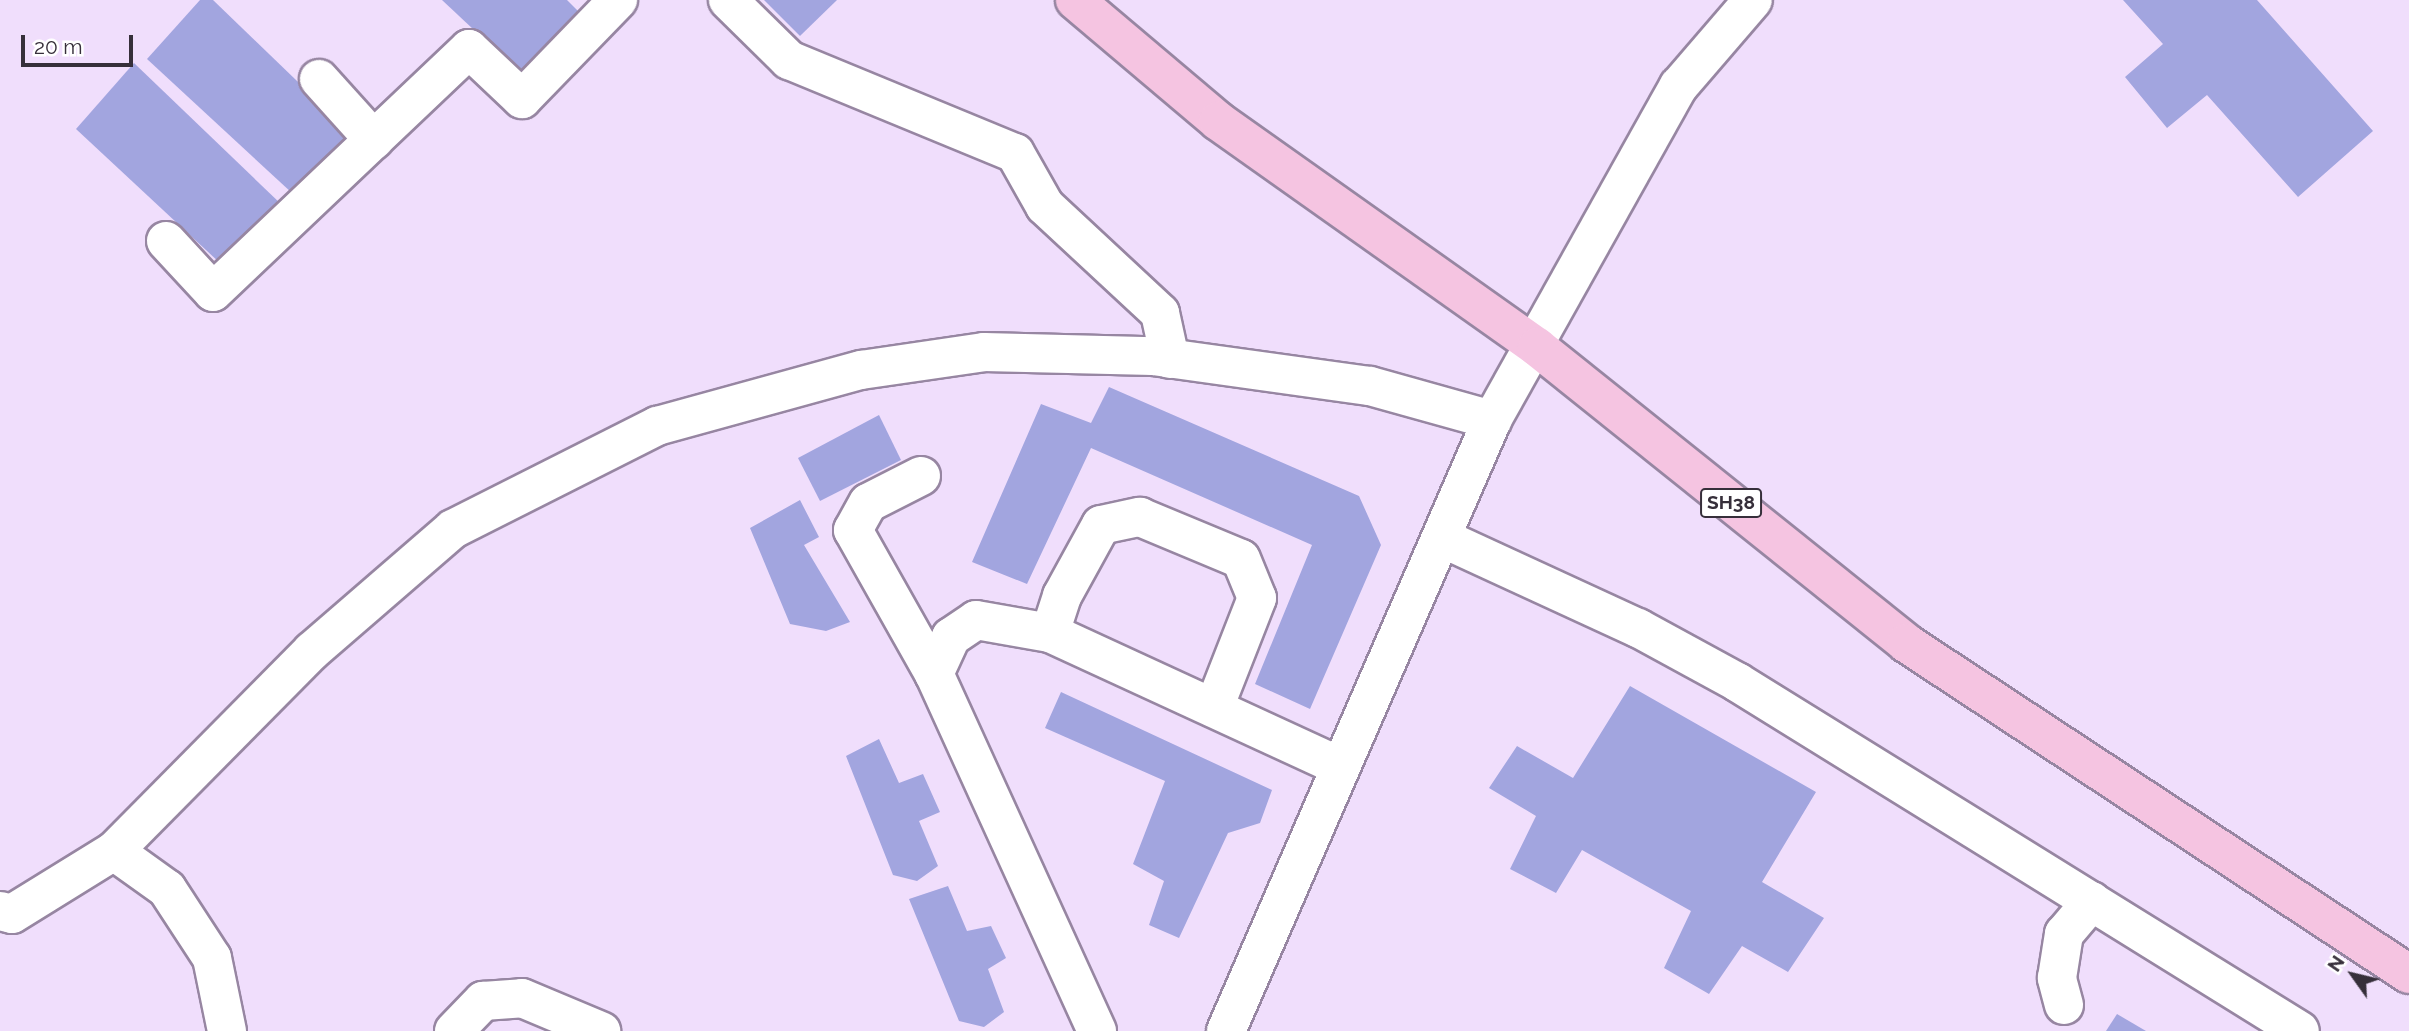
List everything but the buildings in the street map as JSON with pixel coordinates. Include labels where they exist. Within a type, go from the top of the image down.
[{"type":"main road","name":"SH38","points":[[1076,0],[1218,121],[1537,347],[1906,643],[2409,974]]},
{"type":"street","points":[[166,241],[213,292],[470,49],[522,99],[618,0]]},
{"type":"street","points":[[727,0],[789,60],[1015,153],[1045,206],[1160,313],[1170,359]]},
{"type":"street","points":[[1226,1031],[1492,420],[1537,347],[1679,86],[1753,0]]},
{"type":"street","points":[[318,79],[374,140]]},
{"type":"street","points":[[0,911],[12,914],[114,851],[312,651],[453,529],[657,426],[861,369],[984,352],[1170,359],[1370,386],[1492,420]]},
{"type":"street","points":[[921,476],[867,503],[853,530],[934,674],[1097,1031]]},
{"type":"street","points":[[1050,633],[1062,596],[1101,525],[1140,517],[1241,559],[1257,598],[1214,708]]},
{"type":"street","points":[[1442,538],[1638,628],[1737,682],[2091,901],[2284,1027]]},
{"type":"street","points":[[934,674],[951,637],[976,620],[1050,633],[1341,767]]},
{"type":"street","points":[[114,851],[167,889],[205,947],[227,1031]]},
{"type":"street","points":[[2064,1005],[2057,978],[2064,934],[2091,901]]},
{"type":"street","points":[[454,1031],[483,1001],[522,998],[601,1031]]}]
